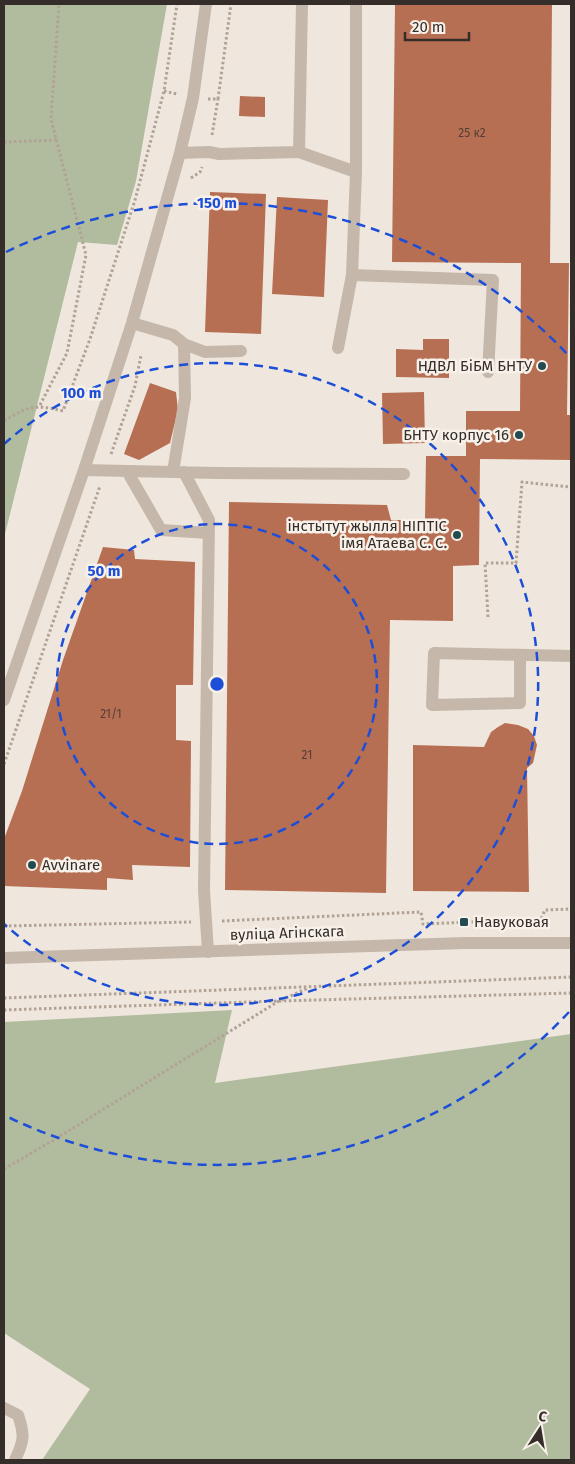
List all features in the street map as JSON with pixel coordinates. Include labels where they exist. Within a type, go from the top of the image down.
[{"type":"street","points":[[4,700],[84,470],[132,323],[180,153],[193,98],[206,4]]},
{"type":"street","points":[[299,152],[302,4]]},
{"type":"street","points":[[338,348],[352,275],[356,172],[356,4]]},
{"type":"street","points":[[180,153],[299,152],[356,172]]},
{"type":"street","points":[[352,275],[493,280],[488,372]]},
{"type":"street","points":[[132,323],[173,335],[184,344],[205,352],[241,351]]},
{"type":"street","points":[[184,344],[186,398],[179,472],[210,520],[204,890],[208,952]]},
{"type":"street","points":[[84,470],[404,474]]},
{"type":"street","points":[[126,471],[161,530],[209,533]]},
{"type":"street","points":[[520,655],[520,703],[432,705],[434,653],[571,656]]},
{"type":"street","name":"вуліца Агінскага","points":[[4,958],[465,943],[571,943]]},
{"type":"street","points":[[4,1408],[18,1415],[23,1428],[24,1442],[15,1460]]},
{"type":"path","points":[[40,405],[67,353],[86,256],[51,119],[59,4]]},
{"type":"path","points":[[4,421],[20,411],[40,405],[63,411],[90,339],[135,200],[164,91],[177,4]]},
{"type":"path","points":[[4,142],[57,140]]},
{"type":"path","points":[[488,617],[485,563],[516,563],[522,482],[571,487]]},
{"type":"path","points":[[421,912],[424,924],[542,919],[545,910],[571,909]]},
{"type":"path","points":[[4,998],[571,977]]},
{"type":"path","points":[[4,1169],[279,1001],[310,987]]},
{"type":"path","points":[[4,1010],[571,993]]},
{"type":"green space","points":[[4,4],[167,4],[136,181],[117,245],[78,242],[4,538]]},
{"type":"green space","points":[[232,1010],[215,1083],[571,1034],[571,1460],[42,1460],[90,1389],[4,1333],[4,1022]]},
{"type":"building","points":[[395,4],[552,4],[550,263],[569,263],[567,415],[571,415],[571,460],[480,459],[479,565],[453,566],[453,621],[390,620],[386,893],[225,890],[229,502],[387,505],[391,520],[425,520],[426,456],[466,456],[466,411],[520,411],[521,263],[392,262]]},
{"type":"building","points":[[240,96],[265,97],[265,117],[239,116]]},
{"type":"building","points":[[210,192],[266,194],[261,334],[205,332]]},
{"type":"building","points":[[277,197],[328,200],[324,297],[272,294]]},
{"type":"building","points":[[423,339],[449,339],[449,378],[396,377],[396,349],[423,350]]},
{"type":"building","points":[[150,383],[176,392],[178,410],[170,443],[139,460],[124,454]]},
{"type":"building","points":[[424,392],[425,443],[383,444],[382,393]]},
{"type":"building","points":[[103,547],[134,550],[135,559],[195,562],[193,685],[176,685],[176,740],[191,741],[190,867],[132,865],[133,880],[107,878],[107,890],[4,886],[4,839],[22,791],[63,660]]},
{"type":"building","points":[[505,723],[528,729],[534,736],[537,745],[533,763],[527,768],[529,892],[413,891],[413,745],[484,747],[491,732]]},
{"type":"place","name":"НДВЛ БіБМ БНТУ","points":[[542,366]]},
{"type":"place","name":"БНТУ корпус 16","points":[[519,435]]},
{"type":"place","name":"інстытут жылля НІПТІС імя Атаева С. С.","points":[[457,535]]},
{"type":"place","name":"Avvinare","points":[[32,865]]},
{"type":"place","name":"Навуковая","points":[[464,922]]}]
